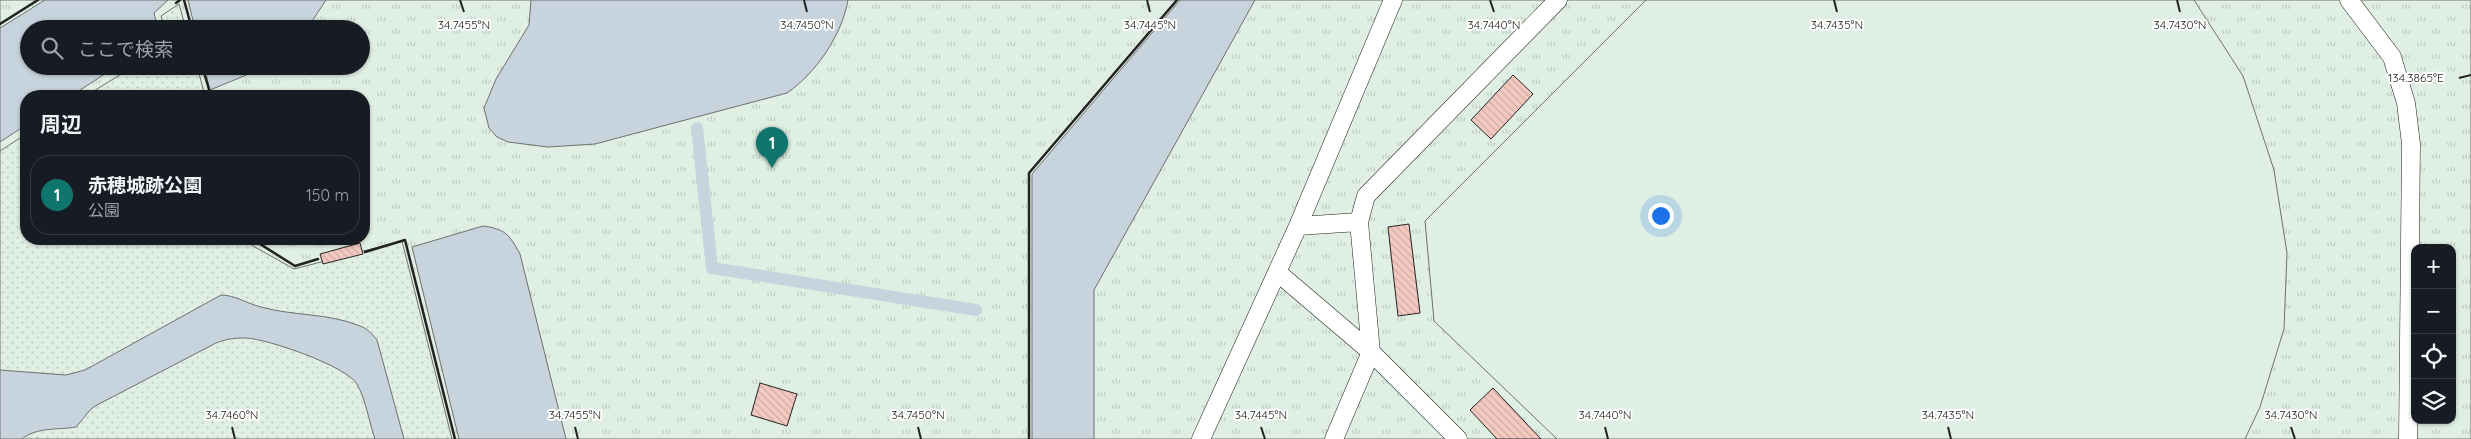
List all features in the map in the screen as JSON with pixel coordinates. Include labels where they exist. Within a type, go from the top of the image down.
[{"type":"lane","points":[[1201,439],[1298,226],[1393,0]]},
{"type":"lane","points":[[1334,439],[1371,352],[1359,222],[1366,196],[1558,0]]},
{"type":"lane","points":[[2349,0],[2392,57],[2406,103],[2411,144],[2408,439]]},
{"type":"lane","points":[[1298,226],[1359,222]]},
{"type":"lane","points":[[1277,272],[1371,352],[1458,439]]},
{"type":"green space","points":[[0,0],[2471,0],[2471,439],[0,439]]},
{"type":"green space","points":[[1646,0],[2194,0],[2243,76],[2274,170],[2287,253],[2284,329],[2260,407],[2245,439],[1557,439],[1434,321],[1425,221]]},
{"type":"green space","points":[[179,4],[183,20],[162,20],[161,16]]},
{"type":"green space","points":[[120,75],[199,75],[203,90],[96,90]]},
{"type":"green space","points":[[20,138],[20,245],[251,245],[294,269],[402,241],[452,439],[0,439],[0,151]]},
{"type":"shaded area","points":[[45,0],[168,0],[154,13],[156,20],[20,20],[20,75],[103,75],[80,90],[20,90],[20,129],[0,142],[0,28]]},
{"type":"shaded area","points":[[188,0],[326,0],[313,20],[193,20]]},
{"type":"shaded area","points":[[531,0],[848,0],[834,40],[808,75],[787,93],[595,144],[548,147],[508,142],[497,137],[489,128],[484,108],[496,79],[529,25]]},
{"type":"shaded area","points":[[1180,0],[1255,0],[1094,290],[1094,439],[1032,439],[1032,174]]},
{"type":"shaded area","points":[[206,75],[246,75],[210,90]]},
{"type":"shaded area","points":[[483,226],[497,229],[506,234],[520,254],[566,439],[459,439],[412,247]]},
{"type":"shaded area","points":[[221,295],[231,296],[256,306],[273,310],[336,319],[368,330],[377,340],[404,439],[375,439],[357,384],[338,369],[288,348],[246,338],[230,339],[216,343],[97,405],[91,409],[76,427],[34,432],[22,439],[0,439],[0,370],[66,375],[85,370]]},
{"type":"building","points":[[1513,75],[1533,94],[1491,139],[1471,120]]},
{"type":"building","points":[[1409,224],[1420,313],[1398,316],[1388,227]]},
{"type":"building","points":[[353,245],[361,245],[363,254],[323,264],[320,254]]},
{"type":"building","points":[[760,383],[797,394],[787,426],[751,415]]},
{"type":"building","points":[[1493,388],[1541,439],[1497,439],[1470,410]]},
{"type":"waterway","points":[[697,128],[712,268],[976,310]]},
{"type":"wall","points":[[0,24],[38,0]]},
{"type":"wall","points":[[176,3],[180,0]]},
{"type":"wall","points":[[184,0],[190,20]]},
{"type":"wall","points":[[1029,439],[1029,173],[1177,0]]},
{"type":"wall","points":[[205,75],[209,90]]},
{"type":"wall","points":[[365,252],[405,240],[455,439]]},
{"type":"wall","points":[[262,245],[295,266],[318,259]]},
{"type":"place","name":"赤穂城跡公園","points":[[772,168]]}]
